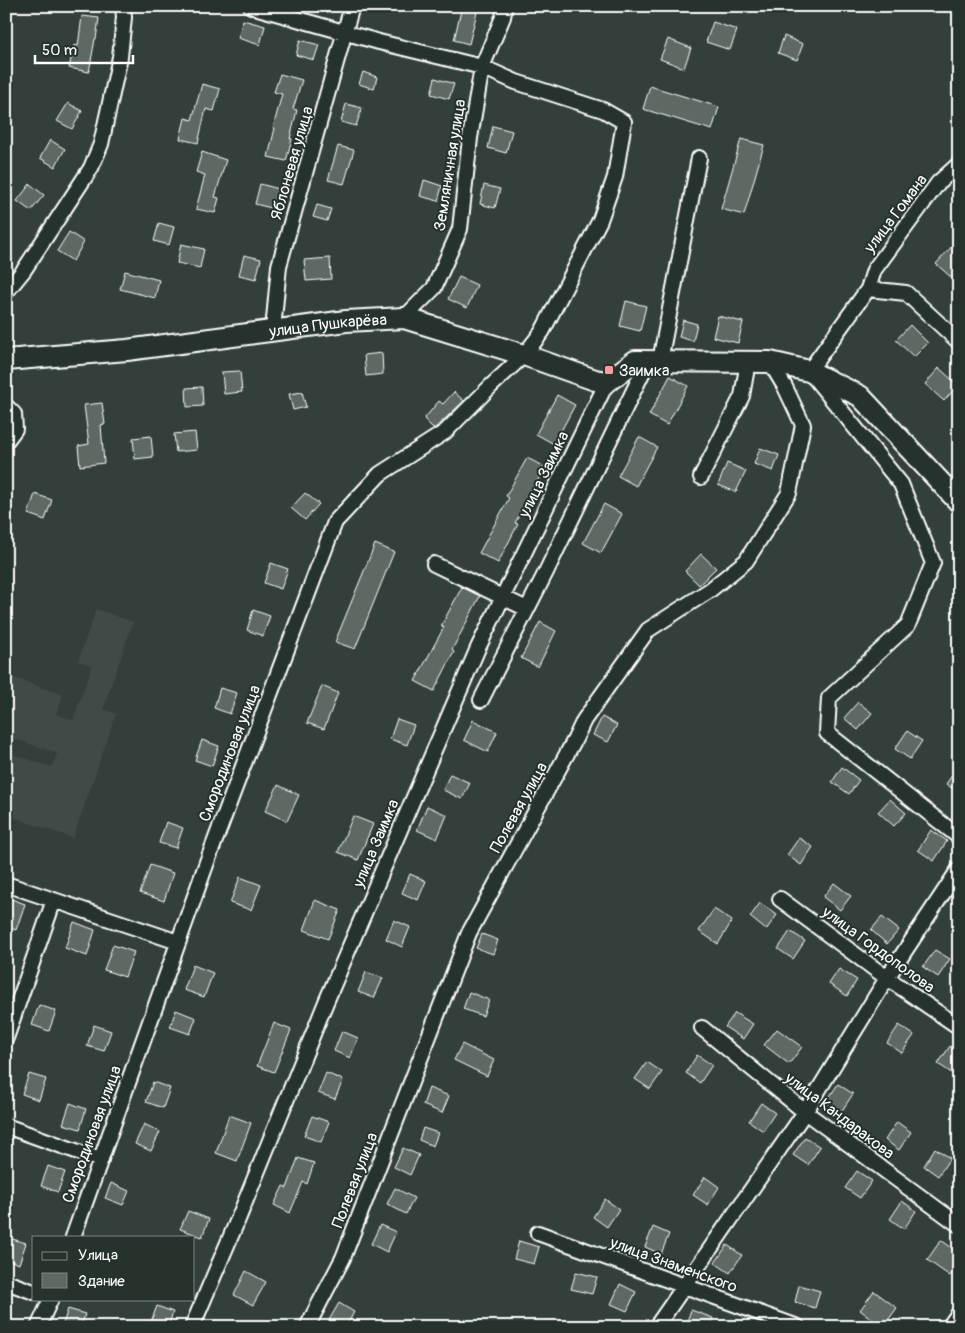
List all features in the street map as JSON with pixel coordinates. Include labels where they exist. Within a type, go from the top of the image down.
[{"type":"street","points":[[6,292],[24,270],[91,168],[102,144],[120,57],[124,6]]},
{"type":"street","points":[[251,6],[379,42],[482,67]]},
{"type":"street","name":"Яблоневая улица","points":[[273,330],[279,266],[352,6]]},
{"type":"street","name":"Земляничная улица","points":[[404,318],[434,288],[460,229],[470,138],[482,67],[503,17],[505,6]]},
{"type":"street","name":"Смородиновая улица","points":[[73,1236],[206,862],[335,522],[380,474],[445,432],[524,355],[542,332],[600,220],[615,177],[624,122],[603,110],[516,82],[482,67]]},
{"type":"street","points":[[480,700],[527,609],[648,361],[699,158]]},
{"type":"street","name":"улица Гомана","points":[[809,371],[868,289],[874,270],[938,184],[959,164]]},
{"type":"street","points":[[868,289],[906,293],[959,342]]},
{"type":"street","name":"улица Пушкарёва","points":[[6,360],[127,350],[346,321],[404,318],[524,355],[595,380],[607,382]]},
{"type":"street","points":[[607,382],[648,361],[770,362],[809,371],[860,396],[959,502]]},
{"type":"street","points":[[701,477],[742,396],[748,362]]},
{"type":"street","name":"Полевая улица","points":[[307,1327],[343,1258],[469,933],[584,720],[648,630],[710,590],[746,561],[788,493],[803,425],[785,387],[770,362]]},
{"type":"street","points":[[809,371],[901,484],[934,563],[908,625],[829,698],[826,733],[959,837]]},
{"type":"street","name":"улица Заимка","points":[[192,1327],[330,993],[478,648],[607,382]]},
{"type":"street","points":[[6,406],[14,414],[15,429],[6,441]]},
{"type":"street","points":[[434,564],[527,609]]},
{"type":"street","points":[[656,1327],[805,1112],[888,978],[959,869]]},
{"type":"street","points":[[6,884],[178,942]]},
{"type":"street","name":"улица Гордополова","points":[[780,899],[959,1027]]},
{"type":"street","points":[[6,1038],[54,900]]},
{"type":"street","name":"улица Кандаракова","points":[[702,1028],[805,1112],[959,1225]]},
{"type":"street","points":[[6,1126],[101,1160]]},
{"type":"street","name":"улица Знаменского","points":[[538,1233],[798,1327]]},
{"type":"street","points":[[6,1282],[32,1291]]},
{"type":"street","points":[[38,1327],[51,1300]]},
{"type":"street","points":[[949,1327],[959,1312]]},
{"type":"shaded area","points":[[96,609],[133,622],[103,709],[116,714],[73,838],[6,815],[6,752],[52,767],[57,753],[6,736],[6,675],[63,695],[56,714],[73,720],[92,666],[78,661]]},
{"type":"building","points":[[462,6],[478,8],[469,44],[454,40]]},
{"type":"building","points":[[82,16],[99,18],[89,72],[69,68],[74,45],[78,46]]},
{"type":"building","points":[[243,20],[265,26],[260,45],[238,38]]},
{"type":"building","points":[[713,22],[737,30],[730,50],[706,42]]},
{"type":"building","points":[[784,36],[803,44],[797,60],[778,53]]},
{"type":"building","points":[[668,39],[691,48],[684,68],[660,59]]},
{"type":"building","points":[[300,40],[319,45],[314,60],[296,55]]},
{"type":"building","points":[[363,72],[377,77],[374,89],[359,84]]},
{"type":"building","points":[[280,74],[302,80],[293,109],[297,110],[286,161],[268,157],[282,94],[274,92]]},
{"type":"building","points":[[435,78],[454,84],[449,99],[431,94]]},
{"type":"building","points":[[202,84],[220,89],[214,111],[206,109],[198,143],[180,139],[185,118],[192,120]]},
{"type":"building","points":[[650,86],[719,107],[712,130],[643,109]]},
{"type":"building","points":[[68,103],[82,111],[72,129],[57,121]]},
{"type":"building","points":[[346,104],[362,108],[356,126],[341,122]]},
{"type":"building","points":[[493,126],[512,131],[506,153],[488,148]]},
{"type":"building","points":[[741,139],[764,145],[744,215],[721,209]]},
{"type":"building","points":[[50,140],[65,149],[55,167],[40,158]]},
{"type":"building","points":[[338,146],[354,150],[344,184],[328,180]]},
{"type":"building","points":[[202,152],[226,160],[215,197],[219,198],[215,213],[196,209],[205,175],[196,172]]},
{"type":"building","points":[[424,180],[442,186],[438,201],[420,196]]},
{"type":"building","points":[[30,184],[44,195],[31,211],[17,201]]},
{"type":"building","points":[[260,184],[283,190],[279,210],[255,204]]},
{"type":"building","points":[[484,185],[500,189],[495,208],[480,204]]},
{"type":"building","points":[[317,205],[331,209],[327,221],[313,217]]},
{"type":"building","points":[[159,223],[174,227],[169,245],[154,241]]},
{"type":"building","points":[[69,232],[84,242],[73,261],[57,251]]},
{"type":"building","points":[[181,244],[204,249],[200,268],[177,263]]},
{"type":"building","points":[[953,245],[959,250],[959,270],[952,278],[936,264]]},
{"type":"building","points":[[244,255],[261,259],[256,279],[239,275]]},
{"type":"building","points":[[330,258],[331,279],[306,281],[304,260]]},
{"type":"building","points":[[125,271],[159,280],[155,298],[120,289]]},
{"type":"building","points":[[459,277],[477,285],[467,308],[448,299]]},
{"type":"building","points":[[626,301],[646,306],[640,331],[620,326]]},
{"type":"building","points":[[718,316],[743,322],[738,343],[713,337]]},
{"type":"building","points":[[683,320],[697,324],[693,341],[679,337]]},
{"type":"building","points":[[910,325],[928,343],[914,357],[896,340]]},
{"type":"building","points":[[382,353],[383,374],[366,376],[364,355]]},
{"type":"building","points":[[939,368],[958,385],[944,401],[925,384]]},
{"type":"building","points":[[240,371],[242,392],[224,394],[222,372]]},
{"type":"building","points":[[670,376],[688,386],[667,425],[649,415]]},
{"type":"building","points":[[202,387],[203,406],[187,407],[186,388]]},
{"type":"building","points":[[302,392],[306,407],[293,410],[289,394]]},
{"type":"building","points":[[454,392],[464,401],[434,429],[424,419],[439,401],[443,404]]},
{"type":"building","points":[[557,395],[575,405],[554,444],[536,434]]},
{"type":"building","points":[[102,403],[105,424],[101,425],[104,463],[80,466],[78,446],[89,444],[84,405]]},
{"type":"building","points":[[195,432],[197,450],[176,452],[174,434]]},
{"type":"building","points":[[151,436],[153,457],[135,459],[133,438]]},
{"type":"building","points":[[639,437],[657,447],[636,486],[618,476]]},
{"type":"building","points":[[760,448],[779,455],[773,471],[754,464]]},
{"type":"building","points":[[527,458],[545,467],[515,523],[518,524],[498,563],[479,553],[509,498],[506,496]]},
{"type":"building","points":[[727,463],[746,471],[736,492],[718,485]]},
{"type":"building","points":[[305,493],[319,504],[305,520],[291,508]]},
{"type":"building","points":[[35,494],[52,500],[45,520],[28,514]]},
{"type":"building","points":[[604,504],[622,514],[601,553],[583,543]]},
{"type":"building","points":[[375,544],[394,552],[355,649],[335,642]]},
{"type":"building","points":[[701,554],[716,568],[699,585],[685,571]]},
{"type":"building","points":[[271,563],[288,569],[281,589],[264,583]]},
{"type":"building","points":[[462,587],[480,596],[452,650],[454,652],[434,691],[415,681],[444,627],[441,626]]},
{"type":"building","points":[[253,610],[270,616],[263,636],[247,630]]},
{"type":"building","points":[[540,622],[556,631],[538,667],[521,658]]},
{"type":"building","points":[[322,686],[338,693],[324,729],[307,723]]},
{"type":"building","points":[[220,688],[237,693],[230,714],[214,708]]},
{"type":"building","points":[[858,702],[872,713],[858,730],[844,718]]},
{"type":"building","points":[[602,717],[617,725],[608,742],[593,735]]},
{"type":"building","points":[[397,719],[414,725],[407,745],[390,739]]},
{"type":"building","points":[[473,720],[497,732],[488,752],[464,740]]},
{"type":"building","points":[[907,731],[922,741],[910,759],[895,749]]},
{"type":"building","points":[[202,740],[219,746],[212,766],[195,760]]},
{"type":"building","points":[[959,765],[959,793],[946,784]]},
{"type":"building","points":[[842,767],[859,780],[849,794],[832,782]]},
{"type":"building","points":[[450,774],[470,783],[462,799],[443,790]]},
{"type":"building","points":[[278,785],[299,795],[287,821],[265,811]]},
{"type":"building","points":[[890,799],[906,813],[894,826],[878,812]]},
{"type":"building","points":[[427,806],[447,815],[437,839],[417,830]]},
{"type":"building","points":[[353,816],[373,824],[358,860],[338,852]]},
{"type":"building","points":[[166,822],[183,828],[176,848],[159,843]]},
{"type":"building","points":[[931,830],[947,841],[934,861],[918,850]]},
{"type":"building","points":[[799,838],[813,847],[801,865],[787,855]]},
{"type":"building","points":[[150,865],[173,873],[164,901],[140,893]]},
{"type":"building","points":[[410,874],[426,881],[418,900],[402,893]]},
{"type":"building","points":[[240,877],[261,885],[251,910],[230,903]]},
{"type":"building","points":[[834,883],[851,896],[840,910],[823,897]]},
{"type":"building","points":[[6,897],[25,904],[16,930],[6,926]]},
{"type":"building","points":[[315,900],[340,910],[328,939],[304,930]]},
{"type":"building","points":[[760,903],[777,915],[766,930],[750,917]]},
{"type":"building","points":[[714,909],[732,921],[718,944],[699,931]]},
{"type":"building","points":[[882,917],[899,930],[887,944],[871,930]]},
{"type":"building","points":[[394,920],[410,927],[402,947],[386,939]]},
{"type":"building","points":[[74,922],[95,930],[87,956],[65,948]]},
{"type":"building","points":[[790,931],[805,941],[793,959],[778,949]]},
{"type":"building","points":[[482,934],[498,940],[493,954],[476,948]]},
{"type":"building","points":[[113,945],[134,952],[125,977],[104,970]]},
{"type":"building","points":[[935,950],[950,959],[938,977],[923,967]]},
{"type":"building","points":[[193,965],[213,973],[204,997],[184,990]]},
{"type":"building","points":[[839,969],[857,980],[847,996],[829,984]]},
{"type":"building","points":[[366,972],[383,978],[374,998],[358,992]]},
{"type":"building","points":[[469,992],[489,1000],[483,1016],[463,1009]]},
{"type":"building","points":[[39,1005],[56,1011],[49,1031],[32,1025]]},
{"type":"building","points":[[176,1010],[196,1018],[190,1034],[170,1027]]},
{"type":"building","points":[[735,1013],[753,1024],[743,1039],[725,1027]]},
{"type":"building","points":[[274,1023],[291,1030],[274,1072],[257,1066]]},
{"type":"building","points":[[94,1025],[111,1031],[104,1051],[87,1046]]},
{"type":"building","points":[[899,1025],[914,1035],[902,1053],[887,1043]]},
{"type":"building","points":[[777,1029],[802,1047],[789,1064],[764,1045]]},
{"type":"building","points":[[342,1031],[358,1038],[350,1058],[334,1051]]},
{"type":"building","points":[[462,1044],[494,1060],[487,1076],[454,1060]]},
{"type":"building","points":[[950,1046],[959,1052],[959,1065],[953,1074],[938,1064]]},
{"type":"building","points":[[697,1055],[712,1065],[700,1083],[686,1073]]},
{"type":"building","points":[[647,1062],[662,1072],[650,1089],[635,1079]]},
{"type":"building","points":[[326,1073],[343,1080],[335,1099],[318,1093]]},
{"type":"building","points":[[29,1074],[46,1079],[39,1100],[22,1094]]},
{"type":"building","points":[[153,1082],[170,1088],[163,1108],[146,1102]]},
{"type":"building","points":[[838,1084],[853,1094],[841,1112],[826,1102]]},
{"type":"building","points":[[429,1088],[449,1096],[442,1113],[423,1105]]},
{"type":"building","points":[[70,1103],[86,1109],[80,1129],[63,1124]]},
{"type":"building","points":[[761,1103],[775,1113],[763,1131],[749,1121]]},
{"type":"building","points":[[229,1115],[251,1123],[237,1161],[216,1153]]},
{"type":"building","points":[[312,1116],[329,1122],[321,1142],[304,1136]]},
{"type":"building","points":[[897,1122],[911,1132],[899,1150],[885,1140]]},
{"type":"building","points":[[144,1124],[160,1132],[151,1151],[135,1144]]},
{"type":"building","points":[[423,1128],[438,1133],[433,1146],[419,1140]]},
{"type":"building","points":[[805,1137],[820,1147],[808,1165],[793,1155]]},
{"type":"building","points":[[403,1148],[419,1155],[410,1175],[394,1167]]},
{"type":"building","points":[[935,1148],[950,1158],[938,1176],[924,1166]]},
{"type":"building","points":[[298,1158],[314,1163],[307,1184],[303,1182],[290,1213],[274,1205],[283,1186],[287,1188]]},
{"type":"building","points":[[48,1166],[65,1172],[58,1192],[41,1186]]},
{"type":"building","points":[[857,1171],[872,1181],[860,1198],[845,1188]]},
{"type":"building","points":[[705,1177],[719,1187],[708,1205],[693,1195]]},
{"type":"building","points":[[111,1183],[129,1191],[123,1205],[105,1198]]},
{"type":"building","points":[[395,1188],[414,1198],[406,1214],[387,1204]]},
{"type":"building","points":[[605,1199],[619,1209],[607,1227],[593,1217]]},
{"type":"building","points":[[902,1201],[916,1211],[904,1229],[890,1219]]},
{"type":"building","points":[[188,1211],[209,1219],[202,1237],[180,1229]]},
{"type":"building","points":[[380,1225],[396,1232],[387,1252],[371,1244]]},
{"type":"building","points":[[653,1227],[669,1234],[661,1254],[645,1247]]},
{"type":"building","points":[[9,1238],[26,1243],[19,1264],[6,1259],[6,1246]]},
{"type":"building","points":[[941,1240],[959,1253],[959,1264],[950,1276],[927,1260]]},
{"type":"building","points":[[519,1241],[539,1247],[534,1264],[514,1259]]},
{"type":"building","points":[[727,1245],[742,1255],[730,1273],[715,1263]]},
{"type":"building","points":[[246,1271],[266,1282],[253,1305],[234,1295]]},
{"type":"building","points":[[576,1272],[597,1277],[592,1294],[571,1289]]},
{"type":"building","points":[[620,1284],[636,1292],[627,1311],[611,1304]]},
{"type":"building","points":[[799,1285],[820,1291],[815,1308],[795,1302]]},
{"type":"building","points":[[874,1291],[897,1308],[883,1327],[860,1310]]},
{"type":"building","points":[[339,1303],[354,1312],[346,1327],[325,1327]]},
{"type":"building","points":[[157,1306],[173,1312],[168,1327],[149,1327]]},
{"type":"building","points":[[68,1309],[85,1314],[81,1327],[62,1327]]},
{"type":"building","points":[[691,1310],[713,1318],[711,1327],[685,1327]]},
{"type":"place","name":"Заимка","points":[[609,370]]}]
